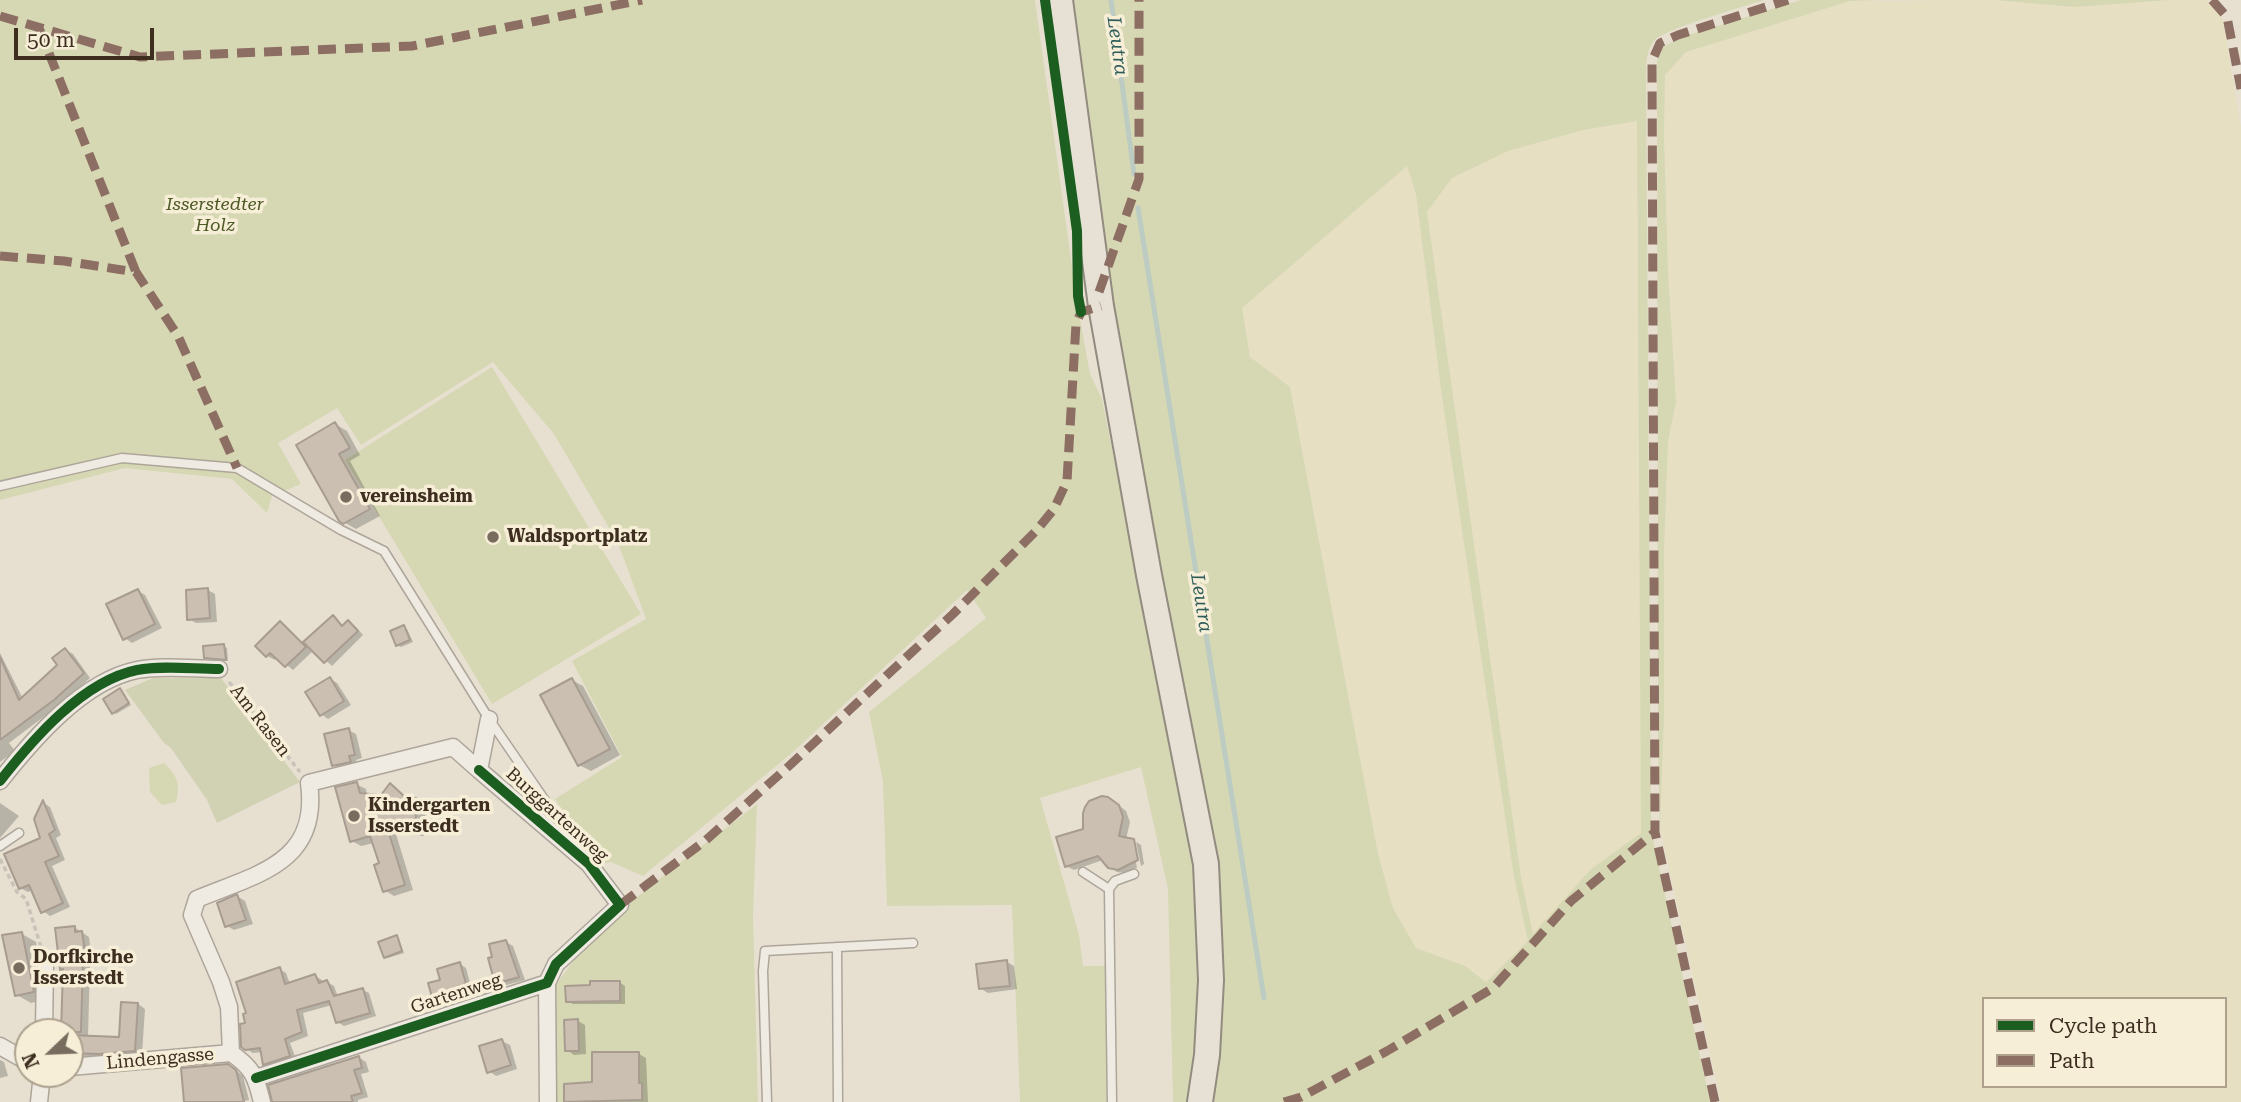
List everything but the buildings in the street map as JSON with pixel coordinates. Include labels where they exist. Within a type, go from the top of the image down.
[{"type":"main road","points":[[1060,0],[1101,306],[1149,575],[1206,864],[1211,981],[1208,1055],[1200,1102]]},
{"type":"street","name":"Am Rasen","points":[[0,781],[88,690],[136,670],[219,669]]},
{"type":"street","points":[[479,770],[489,719]]},
{"type":"street","name":"Burggartenweg","points":[[307,781],[453,747],[589,864],[620,905],[556,964],[547,983]]},
{"type":"street","points":[[231,1053],[229,1007],[222,982],[191,915],[197,899],[272,867],[296,849],[308,827],[312,802],[307,781]]},
{"type":"street","points":[[44,1018],[45,962]]},
{"type":"street","points":[[547,983],[548,1102]]},
{"type":"street","name":"Gartenweg","points":[[256,1078],[547,983]]},
{"type":"street","name":"Lindengasse","points":[[84,1066],[231,1053],[247,1063],[256,1078]]},
{"type":"street","points":[[256,1078],[262,1102]]},
{"type":"lane","points":[[0,486],[122,457],[237,468],[341,530],[384,551],[489,719],[589,864]]},
{"type":"lane","points":[[0,846],[19,833]]},
{"type":"lane","points":[[1083,872],[1109,888]]},
{"type":"lane","points":[[1112,1102],[1109,888],[1115,881],[1134,874]]},
{"type":"lane","points":[[767,1102],[763,971],[765,951],[913,943]]},
{"type":"lane","points":[[837,947],[838,1102]]},
{"type":"path","points":[[0,859],[17,892],[26,899],[45,962]]},
{"type":"shaded area","points":[[1994,0],[2074,7],[2206,0],[2223,19],[2241,127],[2241,1102],[1721,1102],[1660,828],[1668,441],[1676,402],[1668,272],[1665,75],[1686,52],[1850,1]]},
{"type":"shaded area","points":[[1637,121],[1641,833],[1591,869],[1533,935],[1521,877],[1427,212],[1452,178],[1508,151],[1583,130]]},
{"type":"shaded area","points":[[1407,166],[1416,193],[1442,397],[1514,877],[1528,941],[1486,982],[1465,966],[1416,948],[1393,908],[1378,854],[1290,387],[1250,357],[1242,308]]},
{"type":"green space","name":"Isserstedter Holz","points":[[0,0],[1035,0],[1077,303],[1090,374],[1102,399],[1196,865],[1200,978],[1198,1055],[1190,1102],[1173,1102],[1168,889],[1141,767],[1040,798],[1079,935],[1083,966],[1106,966],[1107,1102],[1020,1102],[1012,905],[887,906],[883,781],[869,712],[986,618],[967,590],[793,752],[643,876],[611,862],[600,864],[555,799],[622,757],[572,661],[646,619],[618,543],[554,434],[493,362],[361,445],[337,408],[278,443],[301,484],[272,496],[267,513],[232,479],[125,468],[0,500]]},
{"type":"green space","points":[[1072,0],[1764,0],[1662,35],[1651,46],[1646,66],[1651,830],[1710,1102],[1211,1102],[1222,976],[1124,379]],"holes":[[[1637,121],[1641,833],[1591,869],[1533,934],[1521,877],[1427,212],[1452,178],[1508,151],[1583,130]],[[1407,166],[1416,194],[1442,397],[1514,877],[1528,941],[1486,982],[1465,966],[1416,948],[1393,908],[1378,854],[1290,387],[1250,357],[1242,308]]]},
{"type":"green space","points":[[1801,0],[1883,0],[1850,1],[1686,52],[1665,75],[1668,272],[1676,402],[1668,441],[1660,828],[1657,62],[1662,48],[1679,38]]},
{"type":"green space","points":[[1994,0],[2170,0],[2074,7]]},
{"type":"green space","name":"Waldsportplatz","points":[[492,367],[641,614],[492,704],[345,460]]},
{"type":"green space","points":[[153,678],[221,678],[300,782],[217,823],[207,800],[171,748],[164,743],[125,690]]},
{"type":"green space","points":[[164,763],[175,776],[178,790],[176,802],[162,805],[150,792],[149,768]]},
{"type":"green space","points":[[757,804],[753,916],[758,1102],[557,1102],[555,987],[596,935],[621,911]]},
{"type":"waterway","name":"Leutra","points":[[1111,0],[1134,174]]},
{"type":"waterway","name":"Leutra","points":[[1138,208],[1264,998]]},
{"type":"marked path","points":[[0,16],[140,57],[412,46],[642,0]]},
{"type":"marked path","points":[[1099,292],[1139,179],[1139,0]]},
{"type":"marked path","points":[[1715,1102],[1655,832],[1652,61],[1660,43],[1788,0]]},
{"type":"marked path","points":[[2212,0],[2227,17],[2241,89]]},
{"type":"marked path","points":[[39,28],[136,272]]},
{"type":"marked path","points":[[0,256],[64,261],[136,272],[178,336],[237,468]]},
{"type":"marked path","points":[[620,905],[706,840],[789,766],[953,614],[1036,531],[1054,509],[1067,481],[1076,324],[1081,312],[1101,306]]},
{"type":"marked path","points":[[1284,1102],[1301,1097],[1387,1051],[1493,988],[1571,901],[1655,832]]},
{"type":"cycle path","points":[[1045,0],[1077,231],[1078,296],[1081,312]]},
{"type":"cycle path","points":[[0,781],[44,730],[97,686],[137,670],[168,667],[219,669]]},
{"type":"cycle path","points":[[256,1078],[547,983],[556,964],[620,905],[589,864],[479,770]]},
{"type":"place","name":"vereinsheim","points":[[346,497]]},
{"type":"place","name":"Waldsportplatz","points":[[493,537]]},
{"type":"place","name":"Kindergarten Isserstedt","points":[[354,816]]},
{"type":"place","name":"Dorfkirche Isserstedt","points":[[19,968]]}]
